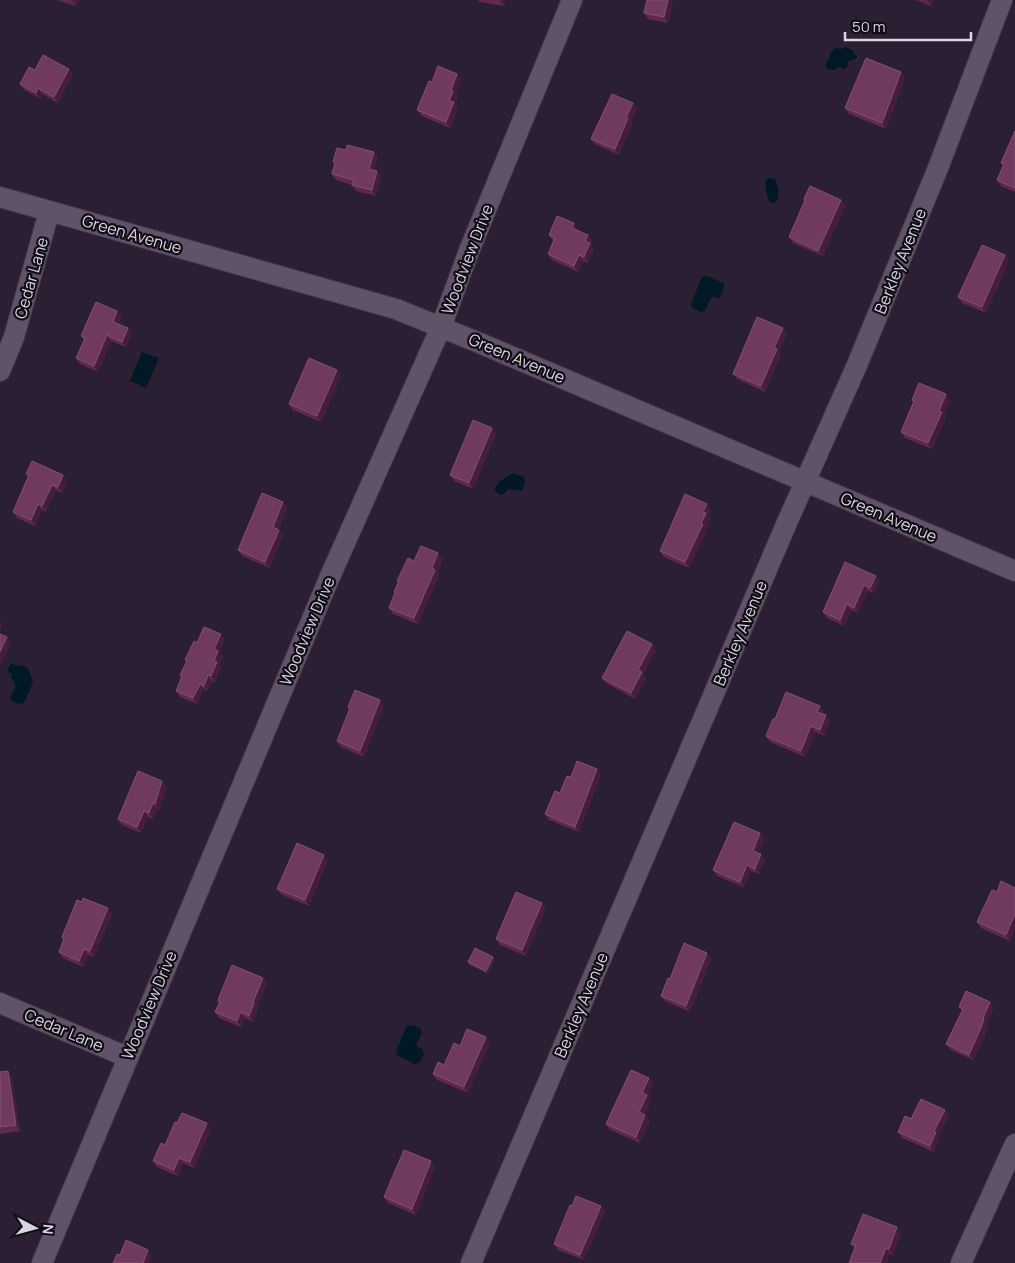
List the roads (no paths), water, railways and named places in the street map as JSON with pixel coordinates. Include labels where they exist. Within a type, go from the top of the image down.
[{"type":"street","name":"Woodview Drive","points":[[42,1263],[328,581],[441,327],[469,251],[572,0]]},
{"type":"street","name":"Berkley Avenue","points":[[471,1263],[805,481],[861,356],[938,168],[1002,0]]},
{"type":"street","name":"Green Avenue","points":[[0,197],[396,309],[1015,571]]},
{"type":"street","name":"Cedar Lane","points":[[0,371],[14,337],[49,212]]},
{"type":"street","name":"Cedar Lane","points":[[0,1003],[127,1057]]},
{"type":"street","points":[[961,1263],[1015,1144]]},
{"type":"water","points":[[846,47],[853,51],[857,57],[847,62],[848,65],[845,69],[839,67],[834,70],[827,69],[825,66],[832,51],[835,48],[841,49]]},
{"type":"water","points":[[769,178],[775,179],[778,188],[778,197],[775,203],[771,203],[766,192],[766,180]]},
{"type":"water","points":[[707,276],[725,284],[719,299],[712,296],[705,311],[701,312],[692,308],[691,304],[702,277]]},
{"type":"water","points":[[142,352],[159,358],[146,388],[130,381]]},
{"type":"water","points":[[513,473],[524,477],[525,482],[522,491],[508,489],[504,494],[500,495],[494,490],[499,482]]},
{"type":"water","points":[[13,664],[28,668],[33,682],[24,703],[19,704],[12,701],[10,697],[16,686],[11,676],[12,673],[9,673],[8,669]]},
{"type":"water","points":[[411,1025],[420,1028],[422,1032],[416,1046],[422,1049],[424,1054],[420,1062],[415,1064],[398,1056],[396,1051],[407,1026]]}]
